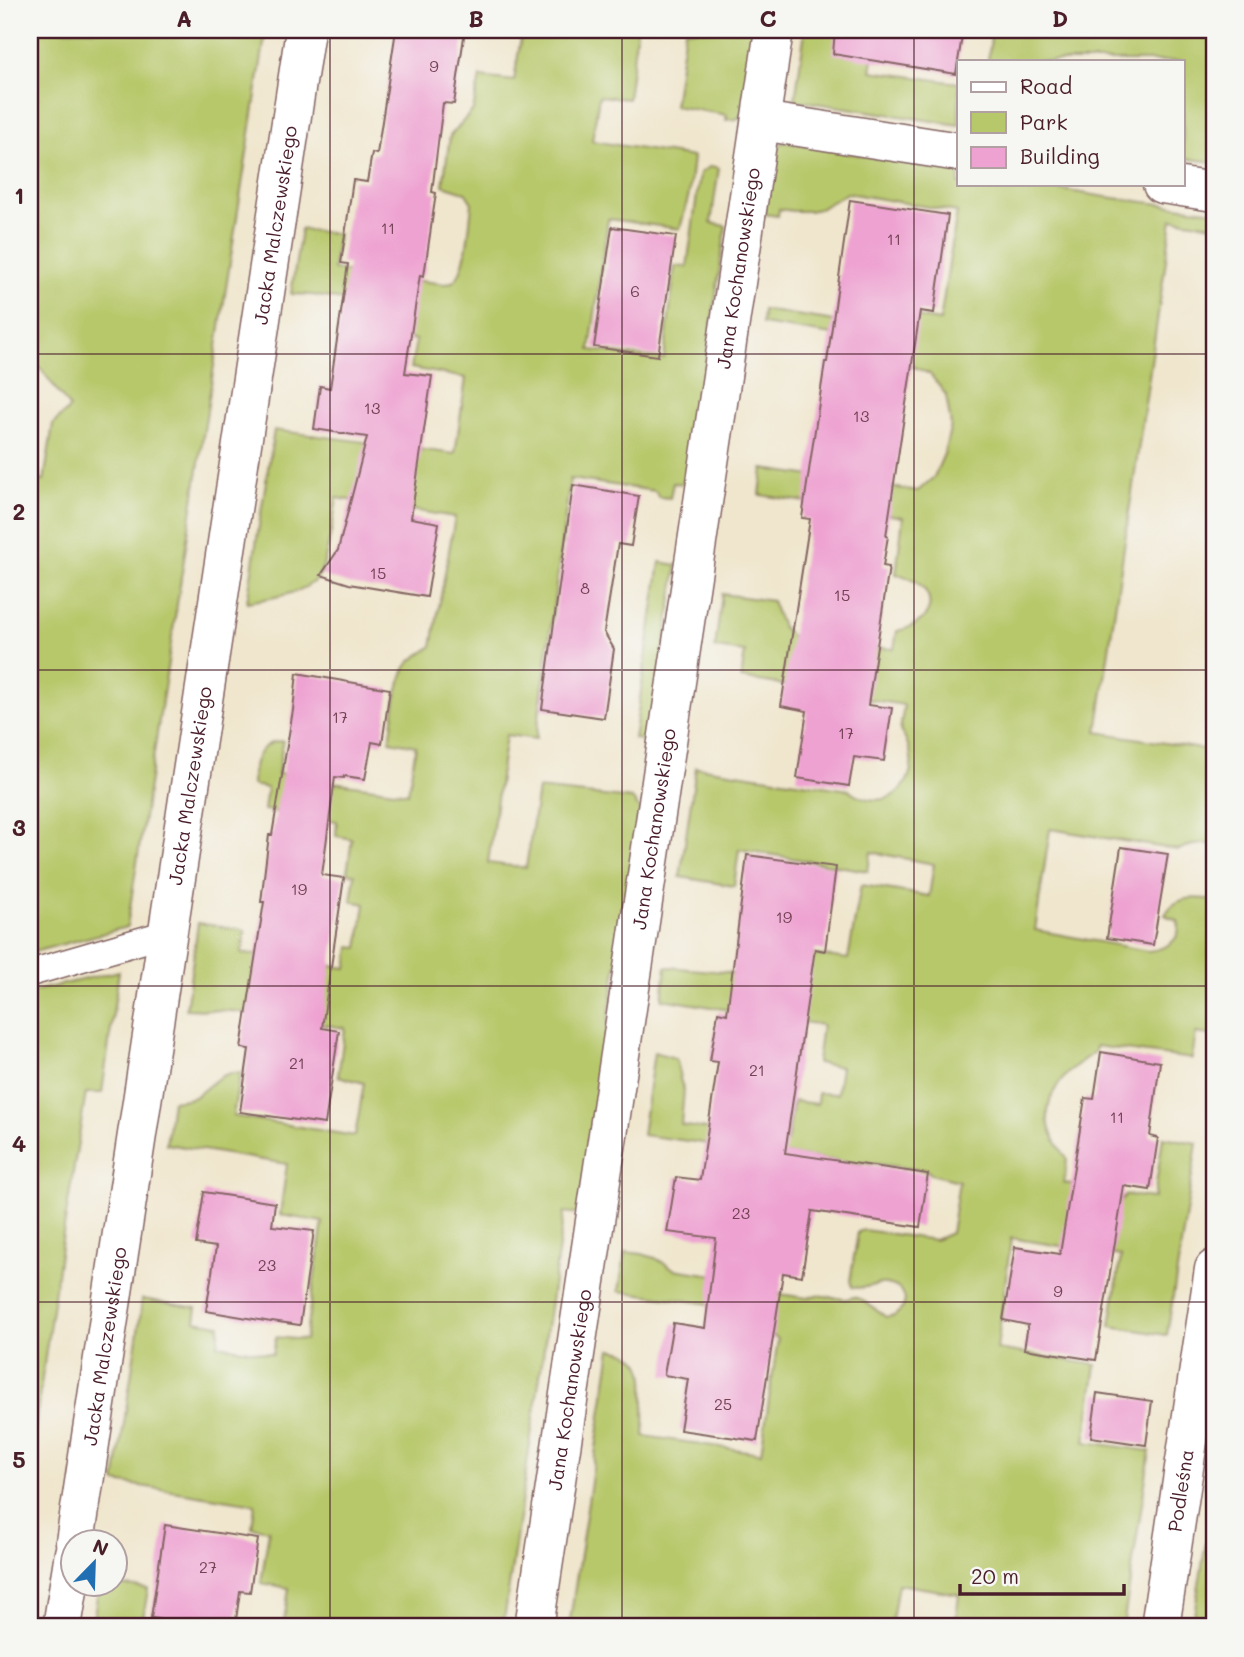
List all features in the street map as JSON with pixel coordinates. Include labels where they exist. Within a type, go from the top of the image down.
[{"type":"street","name":"Jacka Malczewskiego","points":[[77,1528],[305,30]]},
{"type":"street","name":"Jana Kochanowskiego","points":[[534,1627],[774,30]]},
{"type":"street","points":[[761,121],[957,152]]},
{"type":"street","points":[[1175,186],[1214,192]]},
{"type":"street","name":"Podleśna","points":[[1160,1627],[1214,1269]]},
{"type":"street","points":[[62,1627],[67,1598]]},
{"type":"lane","points":[[30,973],[168,933]]},
{"type":"green space","points":[[30,30],[266,30],[127,927],[30,953],[30,479],[44,481],[53,424],[70,408],[30,354],[30,196],[37,152],[30,151]]},
{"type":"green space","points":[[522,30],[637,30],[628,99],[599,96],[592,141],[693,157],[689,194],[680,229],[608,219],[590,350],[664,359],[675,266],[687,267],[700,173],[711,166],[719,168],[711,223],[726,226],[688,484],[673,483],[670,498],[659,497],[655,491],[570,479],[536,739],[506,735],[488,863],[526,868],[538,789],[632,799],[640,809],[579,1214],[564,1212],[503,1627],[283,1627],[289,1588],[261,1583],[269,1530],[252,1527],[255,1504],[115,1482],[142,1299],[197,1308],[195,1321],[220,1325],[218,1345],[273,1354],[276,1337],[305,1340],[323,1222],[280,1215],[287,1164],[166,1144],[172,1101],[192,1098],[221,1077],[240,1073],[233,1116],[355,1136],[364,1083],[338,1076],[345,1028],[232,1011],[186,1009],[198,923],[245,930],[242,953],[347,968],[350,947],[358,948],[365,904],[351,901],[355,874],[347,873],[352,839],[336,836],[337,821],[264,810],[267,788],[252,785],[253,769],[262,749],[274,742],[283,741],[278,774],[408,793],[416,746],[390,741],[396,700],[409,663],[432,646],[455,517],[337,498],[327,551],[318,577],[295,592],[247,602],[274,430],[455,454],[466,378],[411,368],[416,340],[389,336],[392,308],[291,294],[301,229],[338,234],[333,270],[445,284],[455,280],[465,255],[472,203],[465,192],[443,185],[450,136],[473,110],[480,77],[514,81]]},
{"type":"green space","points":[[685,30],[756,30],[743,113],[737,119],[726,120],[727,115],[674,106]]},
{"type":"green space","points":[[805,30],[878,30],[871,71],[957,83],[957,125],[795,100]]},
{"type":"green space","points":[[992,30],[1214,30],[1214,162],[1184,158],[1184,60],[988,60]]},
{"type":"green space","points":[[784,142],[957,172],[957,186],[1038,186],[1214,211],[1214,225],[1172,219],[1097,732],[1214,751],[1214,844],[1196,844],[1178,850],[1050,829],[1035,930],[1154,950],[1171,943],[1178,934],[1178,921],[1165,915],[1169,908],[1186,899],[1214,900],[1214,1036],[1196,1033],[1192,1059],[1096,1046],[1095,1052],[1066,1075],[1049,1105],[1051,1133],[1067,1159],[1064,1183],[1092,1188],[1121,1201],[1126,1195],[1154,1198],[1163,1137],[1197,1143],[1167,1335],[1110,1326],[1121,1256],[1011,1238],[997,1349],[1096,1365],[1085,1442],[1150,1451],[1123,1627],[955,1627],[959,1594],[898,1584],[891,1627],[569,1627],[611,1349],[631,1355],[641,1366],[644,1381],[644,1436],[761,1453],[778,1339],[770,1334],[759,1311],[619,1291],[625,1252],[655,1258],[674,1269],[734,1278],[759,1291],[807,1298],[816,1295],[846,1299],[854,1297],[886,1317],[894,1316],[905,1301],[898,1289],[882,1284],[852,1287],[850,1281],[858,1232],[864,1230],[935,1240],[951,1233],[959,1181],[928,1171],[642,1135],[654,1052],[677,1061],[684,1090],[681,1125],[787,1142],[794,1101],[817,1104],[818,1093],[837,1094],[841,1067],[817,1063],[822,1025],[662,999],[666,967],[772,976],[784,951],[848,959],[861,885],[929,896],[934,864],[871,852],[868,871],[739,849],[734,886],[680,877],[696,767],[849,790],[876,800],[898,792],[910,772],[908,745],[900,731],[904,705],[741,678],[745,652],[715,648],[722,594],[772,601],[782,627],[793,638],[810,643],[894,649],[897,631],[922,620],[928,611],[930,602],[921,585],[896,574],[903,517],[760,495],[763,469],[918,491],[934,477],[944,454],[951,425],[946,395],[930,374],[845,337],[762,324],[763,310],[835,321],[839,304],[940,321],[957,212],[847,193],[821,208],[810,211],[779,209],[778,216],[764,214],[773,150]]},
{"type":"green space","points":[[660,562],[677,565],[650,741],[634,739]]},
{"type":"green space","points":[[119,971],[102,1093],[86,1093],[34,1434],[30,1433],[30,992]]},
{"type":"green space","points":[[1209,1524],[1214,1525],[1214,1627],[1192,1627]]},
{"type":"green space","points":[[130,1586],[148,1589],[142,1624],[161,1627],[92,1627],[97,1598],[130,1598]]},
{"type":"building","points":[[396,30],[465,30],[454,104],[443,103],[432,192],[436,193],[424,276],[420,275],[405,373],[432,376],[411,518],[439,523],[427,597],[349,584],[321,575],[338,550],[367,437],[314,429],[320,386],[330,388],[348,264],[341,263],[353,180],[367,182],[372,153],[377,154]]},
{"type":"building","points":[[835,30],[963,30],[956,74],[833,54]]},
{"type":"building","points":[[850,200],[948,215],[934,313],[920,311],[886,536],[883,566],[889,567],[868,705],[892,708],[884,761],[854,757],[849,786],[797,778],[807,711],[781,706],[810,519],[802,518]]},
{"type":"building","points":[[612,227],[676,236],[658,356],[594,347]]},
{"type":"building","points":[[573,485],[639,496],[631,546],[618,544],[604,632],[614,649],[604,718],[542,709]]},
{"type":"building","points":[[297,673],[390,689],[382,744],[372,742],[365,779],[335,777],[322,875],[344,878],[322,1028],[339,1031],[325,1124],[240,1112],[249,1049],[241,1048],[264,902],[261,902],[269,835],[272,835]]},
{"type":"building","points":[[1121,847],[1168,854],[1153,945],[1107,938]]},
{"type":"building","points":[[747,855],[836,867],[825,951],[815,949],[785,1153],[928,1174],[920,1227],[812,1211],[802,1276],[783,1273],[757,1441],[680,1430],[688,1379],[664,1375],[673,1323],[705,1328],[716,1238],[667,1232],[676,1177],[700,1180],[718,1062],[710,1061],[718,1012],[727,1014]]},
{"type":"building","points":[[1101,1052],[1160,1062],[1150,1136],[1158,1138],[1150,1190],[1124,1186],[1096,1360],[1024,1349],[1028,1325],[1003,1320],[1015,1247],[1060,1254],[1085,1098],[1094,1099]]},
{"type":"building","points":[[204,1192],[275,1203],[272,1226],[314,1231],[300,1325],[206,1311],[216,1247],[196,1244]]},
{"type":"building","points":[[1097,1393],[1152,1401],[1146,1445],[1091,1437]]},
{"type":"building","points":[[165,1525],[258,1539],[250,1592],[240,1591],[235,1627],[182,1627],[183,1622],[151,1618]]}]
